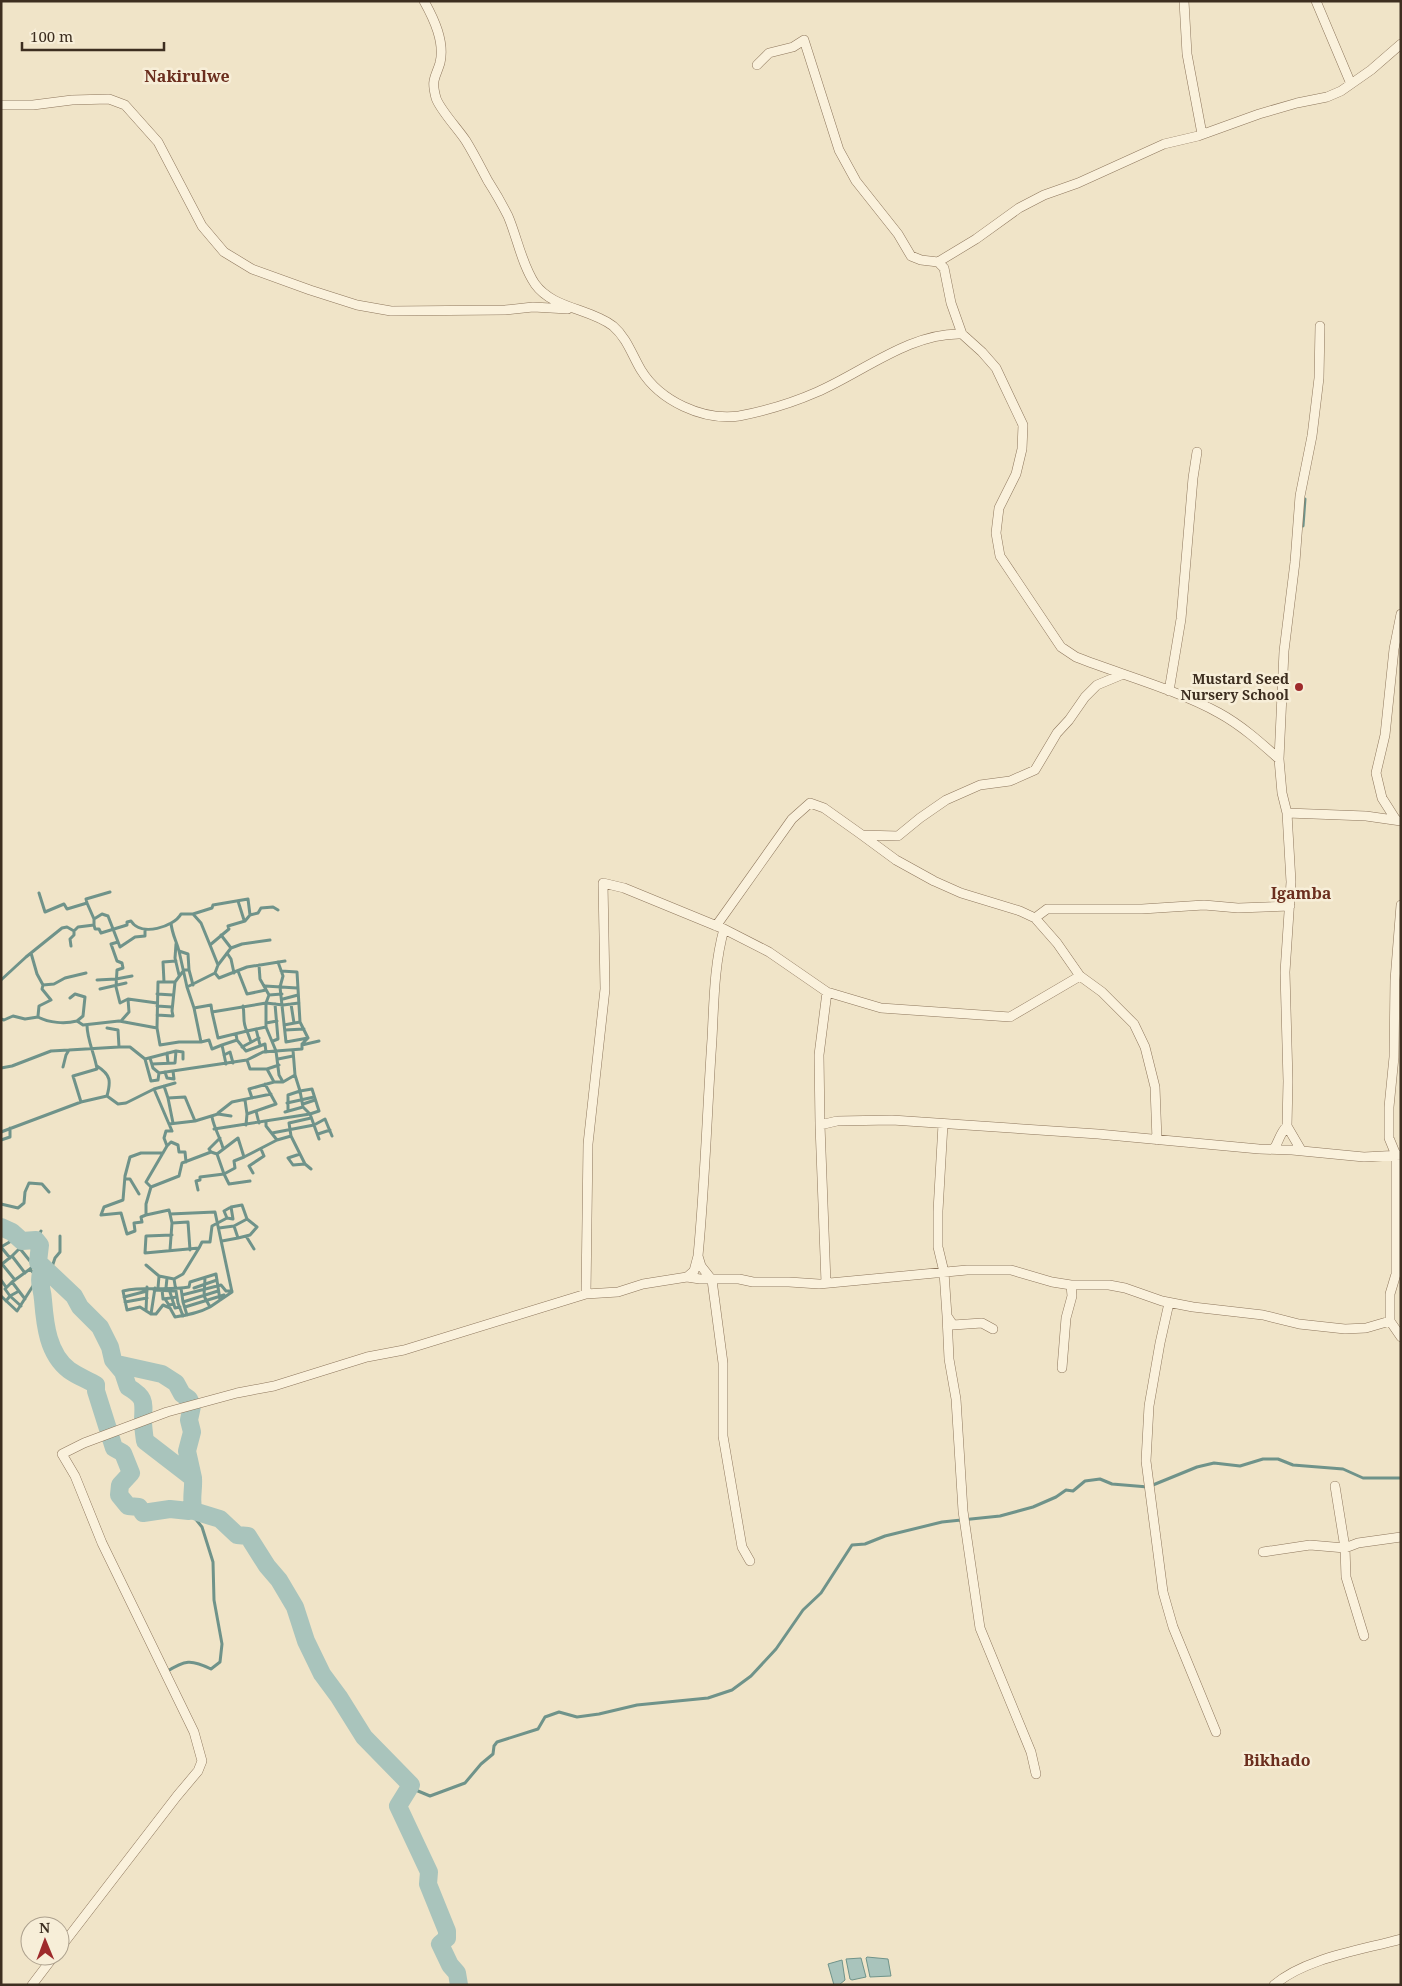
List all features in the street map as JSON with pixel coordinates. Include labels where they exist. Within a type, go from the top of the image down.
[{"type":"street","points":[[424,1],[437,29],[441,45],[440,62],[433,79],[437,100],[467,143],[508,216],[518,246],[534,283],[547,297],[602,319],[614,327],[629,346],[641,370],[658,392],[712,417],[736,416],[766,410],[816,392],[925,339],[945,334],[962,334]]},
{"type":"street","points":[[1184,1],[1186,54],[1202,134]]},
{"type":"street","points":[[1316,1],[1351,84]]},
{"type":"street","points":[[757,66],[769,53],[793,47],[804,40],[839,150],[856,181],[898,234],[911,256],[921,260],[938,262],[976,239],[1019,208],[1044,195],[1078,183],[1164,144],[1202,134],[1259,114],[1327,97],[1371,70],[1401,44]]},
{"type":"street","points":[[1,105],[33,105],[109,98],[125,105],[158,142],[202,226],[224,252],[252,269],[310,290],[357,304],[391,311],[505,310],[533,307],[576,309]]},
{"type":"street","points":[[938,262],[944,268],[951,304],[962,334],[996,368],[1023,425],[1022,449],[1016,474],[999,508],[996,533],[1000,556],[1061,647],[1076,658],[1169,691],[1218,712],[1235,723],[1279,759]]},
{"type":"street","points":[[1301,1150],[1286,1126],[1288,1081],[1285,972],[1291,882],[1287,813],[1282,793],[1279,759],[1284,651],[1295,562],[1300,496],[1312,436],[1319,378],[1320,326]]},
{"type":"street","points":[[1169,691],[1181,620],[1193,478],[1197,452]]},
{"type":"street","points":[[1398,820],[1382,798],[1376,773],[1385,735],[1394,649],[1401,614]]},
{"type":"street","points":[[862,835],[898,836],[946,800],[980,785],[1010,781],[1035,770],[1057,733],[1085,697],[1096,685],[1121,675]]},
{"type":"street","points":[[688,1277],[694,1271],[698,1256],[706,1152],[708,1084],[720,928],[792,819],[810,803],[824,808],[896,860],[934,881],[1035,918],[1058,943],[1080,976],[1102,992],[1134,1024],[1145,1047],[1156,1087],[1158,1140]]},
{"type":"street","points":[[1287,813],[1366,816],[1398,820]]},
{"type":"street","points":[[586,1294],[588,1144],[605,989],[603,883],[624,888],[720,928],[769,952],[827,992],[881,1008],[1010,1017],[1080,976]]},
{"type":"street","points":[[1035,918],[1047,909],[1142,909],[1204,905],[1238,908],[1290,906]]},
{"type":"street","points":[[1401,905],[1395,980],[1394,1057],[1389,1107],[1389,1138],[1398,1155],[1396,1274],[1390,1294],[1390,1320],[1401,1337]]},
{"type":"street","points":[[826,1283],[819,1055],[827,992]]},
{"type":"street","points":[[820,1125],[837,1121],[892,1120],[1301,1150],[1364,1157],[1398,1155]]},
{"type":"street","points":[[943,1124],[938,1210],[938,1248],[944,1272],[949,1359],[956,1399],[963,1514],[980,1628],[1031,1752],[1036,1774]]},
{"type":"street","points":[[1274,1149],[1278,1143],[1281,1131],[1286,1126]]},
{"type":"street","points":[[698,1256],[701,1266],[712,1280],[722,1363],[723,1436],[742,1547],[750,1561]]},
{"type":"street","points":[[70,1935],[198,1771],[202,1761],[194,1732],[102,1543],[76,1476],[62,1454],[84,1443],[167,1412],[237,1393],[274,1386],[367,1357],[404,1350],[586,1294],[618,1292],[643,1284],[688,1277],[712,1280],[738,1279],[753,1282],[826,1283],[967,1270],[1011,1270],[1052,1282],[1071,1285],[1109,1285],[1125,1288],[1169,1303],[1246,1312],[1299,1324],[1345,1329],[1366,1328],[1390,1320]]},
{"type":"street","points":[[1062,1368],[1066,1318],[1072,1296],[1071,1285]]},
{"type":"street","points":[[1169,1303],[1149,1406],[1146,1461],[1148,1480],[1163,1592],[1177,1636],[1216,1732]]},
{"type":"street","points":[[947,1316],[953,1325],[982,1323],[993,1329]]},
{"type":"street","points":[[1336,1486],[1345,1548],[1346,1577],[1364,1636]]},
{"type":"street","points":[[1263,1552],[1310,1545],[1345,1548],[1358,1543],[1401,1537]]},
{"type":"street","points":[[1274,1985],[1282,1978],[1320,1961],[1401,1939]]},
{"type":"street","points":[[32,1985],[46,1966]]},
{"type":"water","points":[[867,1957],[888,1959],[891,1976],[870,1977]]},
{"type":"water","points":[[861,1958],[866,1977],[852,1980],[850,1979],[846,1959]]},
{"type":"water","points":[[842,1960],[845,1980],[839,1985],[834,1985],[828,1964]]},
{"type":"waterway","points":[[1303,526],[1305,499]]},
{"type":"waterway","points":[[39,893],[45,912],[64,904],[67,909],[87,903],[86,899],[110,892]]},
{"type":"waterway","points":[[1,980],[62,928],[67,927],[74,931],[78,927],[94,925],[95,929],[99,929],[101,933],[127,925],[127,922],[131,921],[136,926],[142,928],[157,928],[172,923],[181,914],[193,914],[212,908],[213,905],[248,899],[250,915],[258,913],[261,908],[273,907],[278,910]]},
{"type":"waterway","points":[[238,901],[244,920]]},
{"type":"waterway","points":[[87,903],[94,919]]},
{"type":"waterway","points":[[94,925],[94,919],[102,914],[108,916],[120,947],[135,937],[145,936],[145,930]]},
{"type":"waterway","points":[[193,914],[201,923],[210,945],[229,929],[228,926],[245,921],[250,915]]},
{"type":"waterway","points":[[171,923],[179,951],[188,954],[189,970]]},
{"type":"waterway","points":[[71,946],[70,939],[74,935],[74,931]]},
{"type":"waterway","points":[[221,935],[231,948]]},
{"type":"waterway","points":[[210,945],[218,965],[231,948],[242,944],[270,940]]},
{"type":"waterway","points":[[118,942],[111,944],[117,961],[122,963],[123,968],[117,970],[116,987],[120,1003],[128,999]]},
{"type":"waterway","points":[[176,944],[175,958],[179,975]]},
{"type":"waterway","points":[[179,951],[187,987],[215,973]]},
{"type":"waterway","points":[[31,953],[37,974],[43,985]]},
{"type":"waterway","points":[[227,953],[231,959],[234,973]]},
{"type":"waterway","points":[[164,982],[163,962],[176,961]]},
{"type":"waterway","points":[[218,965],[215,973],[219,978],[247,967],[285,961]]},
{"type":"waterway","points":[[278,962],[283,976],[280,987],[286,1042],[308,1038]]},
{"type":"waterway","points":[[259,965],[260,979],[269,995],[266,1003],[266,1027],[276,1051],[279,1075],[283,1082]]},
{"type":"waterway","points":[[184,970],[175,982],[158,982],[157,1028],[160,1045],[179,1042],[201,1042],[194,1008]]},
{"type":"waterway","points":[[184,970],[189,970],[193,985]]},
{"type":"waterway","points":[[238,971],[247,994],[266,990]]},
{"type":"waterway","points":[[281,971],[297,972],[300,1022],[308,1038],[302,1044]]},
{"type":"waterway","points":[[38,1016],[39,1006],[51,1000],[42,989],[43,985],[54,984],[65,978],[86,973]]},
{"type":"waterway","points":[[97,980],[132,976]]},
{"type":"waterway","points":[[157,1015],[173,1016],[175,982]]},
{"type":"waterway","points":[[100,989],[126,983]]},
{"type":"waterway","points":[[265,986],[297,988]]},
{"type":"waterway","points":[[187,987],[194,1008],[211,1005],[212,1012],[266,1003],[283,1005],[299,1003]]},
{"type":"waterway","points":[[70,998],[75,994],[85,997],[83,1016],[77,1021]]},
{"type":"waterway","points":[[157,994],[173,995]]},
{"type":"waterway","points":[[269,995],[282,994]]},
{"type":"waterway","points":[[283,999],[298,995]]},
{"type":"waterway","points":[[121,1021],[129,1012],[128,999],[157,1003]]},
{"type":"waterway","points":[[273,1041],[278,1039],[275,1004]]},
{"type":"waterway","points":[[291,1004],[294,1023]]},
{"type":"waterway","points":[[157,1006],[172,1007]]},
{"type":"waterway","points":[[243,1006],[247,1031],[266,1027]]},
{"type":"waterway","points":[[212,1012],[218,1038],[247,1031],[251,1042]]},
{"type":"waterway","points":[[1,1019],[4,1020],[13,1016],[25,1019],[38,1017],[47,1021],[77,1021],[83,1025],[119,1021],[157,1028]]},
{"type":"waterway","points":[[266,1023],[277,1021]]},
{"type":"waterway","points":[[284,1025],[300,1022]]},
{"type":"waterway","points":[[87,1025],[97,1069],[73,1076],[81,1102],[107,1096]]},
{"type":"waterway","points":[[63,1067],[69,1050],[119,1047],[118,1030],[107,1028]]},
{"type":"waterway","points":[[256,1029],[260,1045]]},
{"type":"waterway","points":[[285,1030],[304,1029]]},
{"type":"waterway","points":[[236,1034],[237,1040],[246,1051],[265,1044],[266,1052]]},
{"type":"waterway","points":[[242,1047],[259,1038]]},
{"type":"waterway","points":[[201,1042],[209,1040],[212,1049],[222,1045],[226,1064]]},
{"type":"waterway","points":[[222,1045],[237,1040]]},
{"type":"waterway","points":[[159,1073],[247,1060],[263,1052],[302,1049],[302,1045],[319,1041]]},
{"type":"waterway","points":[[119,1047],[130,1047],[145,1059],[176,1051],[183,1052],[183,1059]]},
{"type":"waterway","points":[[1,1068],[12,1066],[51,1051],[69,1050]]},
{"type":"waterway","points":[[267,1069],[274,1082],[283,1082],[295,1075],[293,1050]]},
{"type":"waterway","points":[[152,1064],[175,1063],[176,1051]]},
{"type":"waterway","points":[[224,1055],[230,1052],[233,1063]]},
{"type":"waterway","points":[[167,1053],[168,1063]]},
{"type":"waterway","points":[[278,1059],[293,1056]]},
{"type":"waterway","points":[[145,1059],[151,1081],[158,1080],[159,1073],[153,1068],[150,1058]]},
{"type":"waterway","points":[[247,1060],[250,1069],[267,1069],[279,1065]]},
{"type":"waterway","points":[[97,1066],[105,1072],[109,1079],[107,1096]]},
{"type":"waterway","points":[[165,1072],[167,1078],[174,1079],[173,1071]]},
{"type":"waterway","points":[[295,1075],[300,1091],[312,1089],[319,1111],[310,1114],[319,1139]]},
{"type":"waterway","points":[[252,1098],[249,1089],[274,1082]]},
{"type":"waterway","points":[[154,1089],[175,1083]]},
{"type":"waterway","points":[[247,1114],[276,1104],[265,1084]]},
{"type":"waterway","points":[[164,1086],[168,1098],[185,1097],[195,1121]]},
{"type":"waterway","points":[[107,1096],[118,1104],[126,1103],[154,1089],[172,1131],[166,1131],[164,1138],[167,1146],[171,1142],[178,1145],[179,1152],[185,1152],[186,1162]]},
{"type":"waterway","points":[[288,1111],[288,1095],[300,1091],[303,1107],[309,1113]]},
{"type":"waterway","points":[[218,1113],[232,1102],[271,1094]]},
{"type":"waterway","points":[[287,1103],[314,1097]]},
{"type":"waterway","points":[[168,1098],[173,1123]]},
{"type":"waterway","points":[[245,1100],[246,1125]]},
{"type":"waterway","points":[[303,1104],[315,1100]]},
{"type":"waterway","points":[[1,1132],[81,1102]]},
{"type":"waterway","points":[[285,1112],[303,1107]]},
{"type":"waterway","points":[[256,1111],[259,1123]]},
{"type":"waterway","points":[[169,1124],[195,1121],[218,1114],[231,1116]]},
{"type":"waterway","points":[[214,1129],[310,1114]]},
{"type":"waterway","points":[[212,1117],[223,1148]]},
{"type":"waterway","points":[[266,1121],[266,1126],[277,1140],[291,1136],[289,1123],[311,1118]]},
{"type":"waterway","points":[[272,1133],[314,1125],[325,1119],[332,1136]]},
{"type":"waterway","points":[[1,1140],[10,1137],[10,1128]]},
{"type":"waterway","points":[[318,1134],[330,1130]]},
{"type":"waterway","points":[[291,1136],[305,1164],[311,1169]]},
{"type":"waterway","points":[[211,1152],[209,1149],[220,1138]]},
{"type":"waterway","points":[[151,1187],[179,1176],[182,1163],[211,1152],[217,1154],[238,1138],[244,1157],[234,1161],[235,1168],[224,1174],[229,1184],[250,1181]]},
{"type":"waterway","points":[[244,1157],[277,1140]]},
{"type":"waterway","points":[[163,1153],[141,1153],[130,1157],[125,1176],[123,1200],[104,1207],[101,1215],[121,1213],[127,1234],[135,1231],[134,1223],[142,1222],[141,1217],[146,1215],[146,1204],[151,1187],[146,1182],[167,1146]]},
{"type":"waterway","points":[[253,1173],[249,1166],[264,1156],[261,1149]]},
{"type":"waterway","points":[[198,1190],[196,1181],[200,1180],[200,1177],[224,1174],[217,1154]]},
{"type":"waterway","points":[[300,1154],[288,1158],[293,1165],[305,1164]]},
{"type":"waterway","points":[[125,1179],[130,1179],[139,1194]]},
{"type":"waterway","points":[[1,1204],[18,1208],[24,1203],[25,1192],[29,1183],[42,1184],[49,1192]]},
{"type":"waterway","points":[[231,1207],[242,1205],[247,1219]]},
{"type":"waterway","points":[[172,1235],[146,1236],[145,1253],[199,1248],[202,1242],[210,1242],[212,1226],[227,1218],[233,1219],[231,1207],[224,1211],[227,1218]]},
{"type":"waterway","points":[[146,1215],[169,1210],[170,1214],[215,1212],[232,1292],[210,1307],[193,1314],[175,1317],[170,1308],[163,1305],[156,1314],[151,1314],[140,1307],[127,1310],[123,1291],[189,1287],[190,1282],[216,1274],[220,1300]]},
{"type":"waterway","points":[[170,1214],[172,1223],[188,1222],[190,1250]]},
{"type":"waterway","points":[[219,1228],[234,1226],[247,1219],[257,1227],[250,1235],[238,1238]]},
{"type":"waterway","points":[[170,1250],[172,1223]]},
{"type":"waterway","points":[[222,1241],[238,1238],[234,1226]]},
{"type":"waterway","points":[[1,1227],[12,1232],[22,1241],[36,1240],[40,1245],[38,1262],[74,1296],[80,1307],[100,1327],[110,1347],[113,1360],[123,1372],[128,1387],[138,1394],[142,1400],[145,1441],[193,1478],[192,1504],[194,1511],[220,1519],[237,1535],[248,1536],[267,1566],[279,1580],[295,1607],[306,1641],[322,1674],[364,1737],[411,1785],[398,1806],[429,1872],[428,1884],[447,1931],[447,1938],[440,1944],[450,1965],[457,1973],[459,1985]]},
{"type":"waterway","points":[[1,1247],[13,1240],[4,1232],[7,1229]]},
{"type":"waterway","points":[[36,1240],[41,1231]]},
{"type":"waterway","points":[[17,1236],[13,1240],[34,1266]]},
{"type":"waterway","points":[[50,1273],[55,1258],[60,1252],[60,1236]]},
{"type":"waterway","points":[[246,1236],[254,1249]]},
{"type":"waterway","points":[[1,1247],[10,1258]]},
{"type":"waterway","points":[[174,1279],[183,1274],[199,1248]]},
{"type":"waterway","points":[[19,1249],[12,1256],[25,1273]]},
{"type":"waterway","points":[[12,1256],[2,1264],[15,1280]]},
{"type":"waterway","points":[[1,1296],[17,1311],[38,1278],[30,1269],[38,1262]]},
{"type":"waterway","points":[[146,1265],[159,1276],[174,1279],[178,1303],[183,1316]]},
{"type":"waterway","points":[[43,1267],[40,1284],[45,1319],[52,1347],[56,1356],[69,1370],[96,1385],[96,1391],[114,1448],[123,1453],[131,1473],[120,1485],[119,1495],[128,1506],[139,1507],[143,1513],[170,1509],[189,1511]]},
{"type":"waterway","points":[[25,1299],[12,1282],[30,1269]]},
{"type":"waterway","points":[[158,1288],[159,1276]]},
{"type":"waterway","points":[[166,1288],[167,1278]]},
{"type":"waterway","points":[[205,1278],[204,1296],[210,1307]]},
{"type":"waterway","points":[[1,1280],[6,1287]]},
{"type":"waterway","points":[[194,1288],[217,1280]]},
{"type":"waterway","points":[[6,1301],[10,1296],[5,1289],[12,1282]]},
{"type":"waterway","points":[[182,1295],[221,1285],[226,1291],[232,1291]]},
{"type":"waterway","points":[[146,1311],[147,1287]]},
{"type":"waterway","points":[[151,1314],[155,1288]]},
{"type":"waterway","points":[[181,1288],[187,1315]]},
{"type":"waterway","points":[[162,1289],[163,1299],[177,1297]]},
{"type":"waterway","points":[[169,1289],[175,1308],[180,1307]]},
{"type":"waterway","points":[[154,1290],[174,1291]]},
{"type":"waterway","points":[[19,1291],[10,1296],[21,1306]]},
{"type":"waterway","points":[[124,1297],[147,1291]]},
{"type":"waterway","points":[[183,1302],[218,1291]]},
{"type":"waterway","points":[[185,1307],[224,1295]]},
{"type":"waterway","points":[[125,1302],[147,1298]]},
{"type":"waterway","points":[[165,1299],[169,1305],[174,1304]]},
{"type":"waterway","points":[[117,1364],[162,1374],[176,1383],[182,1394],[189,1399],[192,1406],[189,1420],[192,1432],[187,1451],[193,1478]]},
{"type":"waterway","points":[[411,1785],[418,1791],[430,1796],[465,1783],[481,1764],[493,1754],[494,1746],[497,1742],[538,1729],[545,1717],[559,1712],[577,1717],[637,1705],[708,1698],[732,1690],[751,1676],[776,1649],[803,1610],[821,1593],[852,1545],[865,1544],[885,1536],[942,1522],[1000,1516],[1033,1507],[1056,1497],[1066,1490],[1073,1491],[1085,1481],[1100,1479],[1112,1484],[1148,1487],[1197,1467],[1214,1463],[1240,1466],[1263,1459],[1278,1459],[1293,1465],[1343,1469],[1363,1478],[1401,1478]]},
{"type":"waterway","points":[[166,1672],[188,1662],[211,1669],[220,1662],[222,1644],[214,1600],[213,1562],[202,1527],[194,1517],[194,1511]]},
{"type":"place","name":"Mustard Seed Nursery School","points":[[1299,687]]},
{"type":"district","name":"Nakirulwe","points":[[187,76]]},
{"type":"district","name":"Igamba","points":[[1301,893]]},
{"type":"district","name":"Bikhado","points":[[1277,1760]]}]
